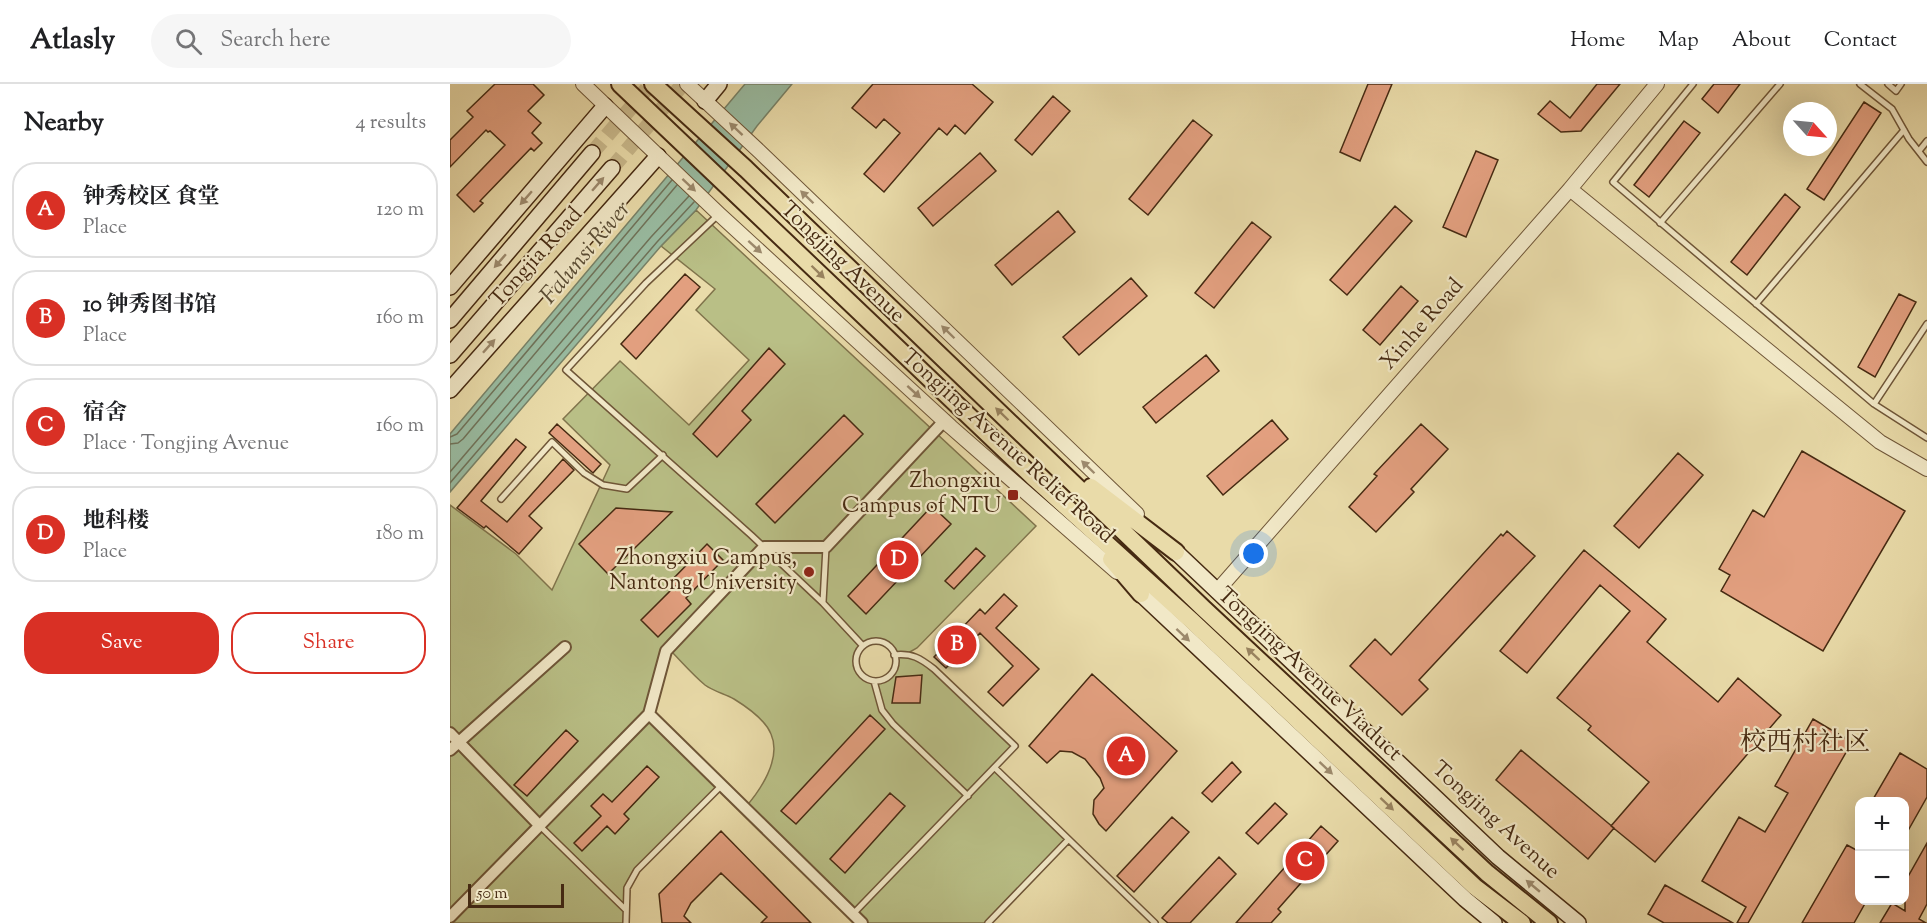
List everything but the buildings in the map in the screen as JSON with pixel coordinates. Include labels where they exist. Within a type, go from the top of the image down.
[{"type":"highway","name":"Tongjing Avenue","points":[[620,84],[1032,476]]},
{"type":"highway","name":"Tongjing Avenue","points":[[653,84],[746,169],[1044,454]]},
{"type":"highway","points":[[1044,454],[1176,552]]},
{"type":"highway","name":"Tongjing Avenue Viaduct","points":[[1044,454],[1487,873],[1549,923]]},
{"type":"highway","points":[[1032,476],[1141,594]]},
{"type":"highway","name":"Tongjing Avenue Viaduct","points":[[1032,476],[1192,621],[1475,886],[1521,923]]},
{"type":"main road","points":[[708,103],[719,84]]},
{"type":"main road","name":"Tongjia Road","points":[[450,287],[605,106]]},
{"type":"main road","points":[[450,320],[592,153]]},
{"type":"main road","name":"Tongjia Road","points":[[450,390],[662,160]]},
{"type":"main road","points":[[450,355],[612,168]]},
{"type":"main road","name":"Tongjing Avenue","points":[[1176,552],[1498,858],[1578,923]]},
{"type":"main road","points":[[1141,594],[1465,899],[1494,923]]},
{"type":"street","name":"Tongjing Avenue Relief Road","points":[[583,84],[662,160],[945,420],[1141,594]]},
{"type":"street","name":"Tongjing Avenue Relief Road","points":[[687,84],[1176,552]]},
{"type":"street","name":"Xinhe Road","points":[[1217,591],[1570,189],[1657,84]]},
{"type":"street","points":[[1570,189],[1880,442],[1927,469]]},
{"type":"street","points":[[450,917],[649,714],[666,651],[764,547],[826,547],[945,420]]},
{"type":"street","points":[[450,750],[565,647]]},
{"type":"street","points":[[649,714],[862,923]]},
{"type":"street","points":[[450,733],[540,826]]},
{"type":"lane","points":[[1693,84],[1613,183],[1874,404],[1927,438]]},
{"type":"lane","points":[[1660,223],[1780,84]]},
{"type":"lane","points":[[1860,84],[1892,109],[1927,162]]},
{"type":"lane","points":[[1888,84],[1896,91],[1901,84]]},
{"type":"lane","points":[[1756,304],[1904,130]]},
{"type":"lane","points":[[1918,151],[1927,141]]},
{"type":"lane","points":[[716,210],[566,370],[764,547],[823,603],[863,646]]},
{"type":"lane","points":[[1874,404],[1927,324]]},
{"type":"lane","points":[[501,500],[552,442],[584,473],[603,485],[627,489],[663,455]]},
{"type":"lane","points":[[823,603],[826,547]]},
{"type":"lane","points":[[874,641],[887,644],[894,655],[894,667],[886,678],[874,681],[862,675],[856,664],[858,651],[863,646],[874,641]]},
{"type":"lane","points":[[853,914],[1015,746],[920,658],[908,653],[894,655]]},
{"type":"lane","points":[[874,681],[882,710],[893,724],[968,796]]},
{"type":"lane","points":[[995,768],[1155,923]]},
{"type":"lane","points":[[626,923],[627,888],[637,870],[720,786]]},
{"type":"lane","points":[[540,826],[625,909]]},
{"type":"lane","points":[[988,923],[1068,840]]},
{"type":"shaded area","points":[[696,210],[1036,526],[917,648],[908,653],[920,658],[1015,746],[995,768],[1068,840],[988,923],[862,923],[744,809],[757,793],[772,764],[774,744],[768,729],[760,718],[734,699],[705,685],[669,649],[649,714],[721,786],[637,870],[627,888],[626,923],[450,923],[450,505],[516,554],[552,590],[610,465],[563,419],[620,361],[689,425],[749,360],[696,310],[715,289],[661,246]],"holes":[[[875,641],[889,645],[895,653],[895,663],[891,672],[875,682],[866,679],[856,664],[859,651],[862,647]]]},
{"type":"water","points":[[745,84],[792,84],[757,126],[696,210],[661,246],[450,492],[450,434]]},
{"type":"tunnel","points":[[592,153],[651,84]]},
{"type":"tunnel","points":[[612,168],[683,84]]},
{"type":"place","name":"Zhongxiu Campus of NTU","points":[[1013,495]]},
{"type":"place","name":"地科楼","points":[[899,560]]},
{"type":"place","name":"Zhongxiu Campus, Nantong University","points":[[809,572]]},
{"type":"place","name":"10 钟秀图书馆","points":[[957,645]]},
{"type":"place","name":"钟秀校区 食堂","points":[[1126,756]]},
{"type":"place","name":"宿舍","points":[[1305,861]]},
{"type":"district","name":"校西村社区","points":[[1805,743]]},
{"type":"water label","name":"Falunsi River","points":[[586,253]]}]
